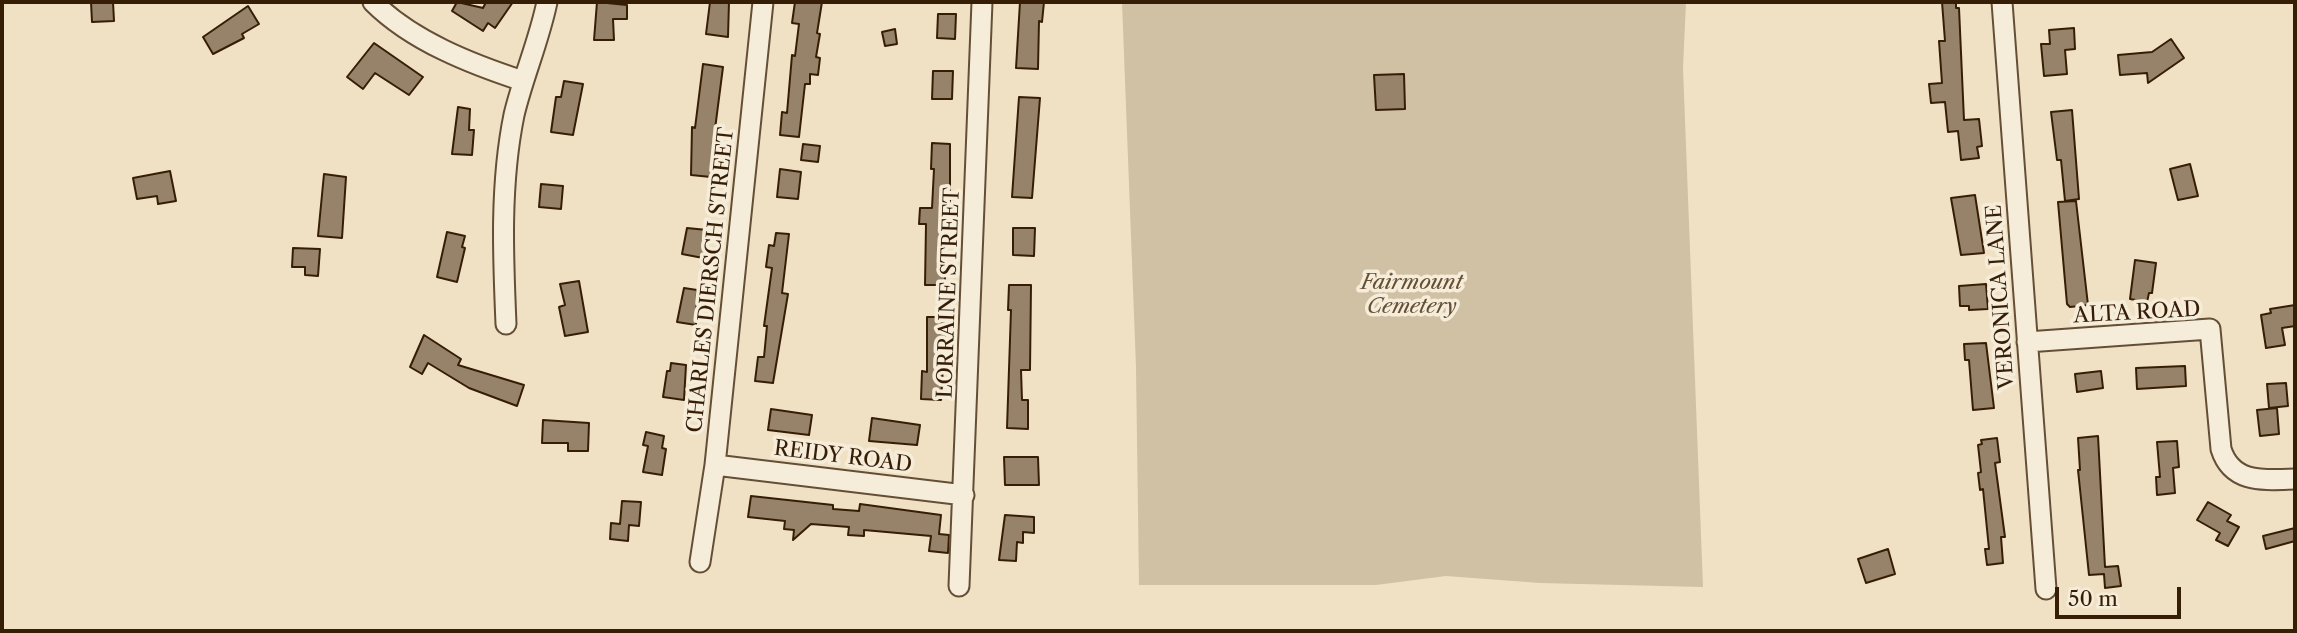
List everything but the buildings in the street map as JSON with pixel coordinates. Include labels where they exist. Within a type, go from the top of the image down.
[{"type":"street","points":[[373,2],[403,25],[435,44],[464,59],[523,81]]},
{"type":"street","points":[[506,324],[503,228],[507,159],[523,81],[547,2]]},
{"type":"street","name":"CHARLES DIERSCH STREET","points":[[700,562],[715,465],[763,2]]},
{"type":"street","name":"LORRAINE STREET","points":[[959,586],[982,2]]},
{"type":"street","name":"VERONICA LANE","points":[[2002,2],[2046,589]]},
{"type":"street","name":"ALTA ROAD","points":[[2027,342],[2210,329],[2221,449],[2225,464],[2239,475],[2249,478],[2295,479]]},
{"type":"street","name":"REIDY ROAD","points":[[715,465],[964,495]]},
{"type":"green space","name":"Fairmount Cemetery","points":[[1122,2],[1686,2],[1683,68],[1703,587],[1540,583],[1446,576],[1376,585],[1139,585],[1136,367]]}]
